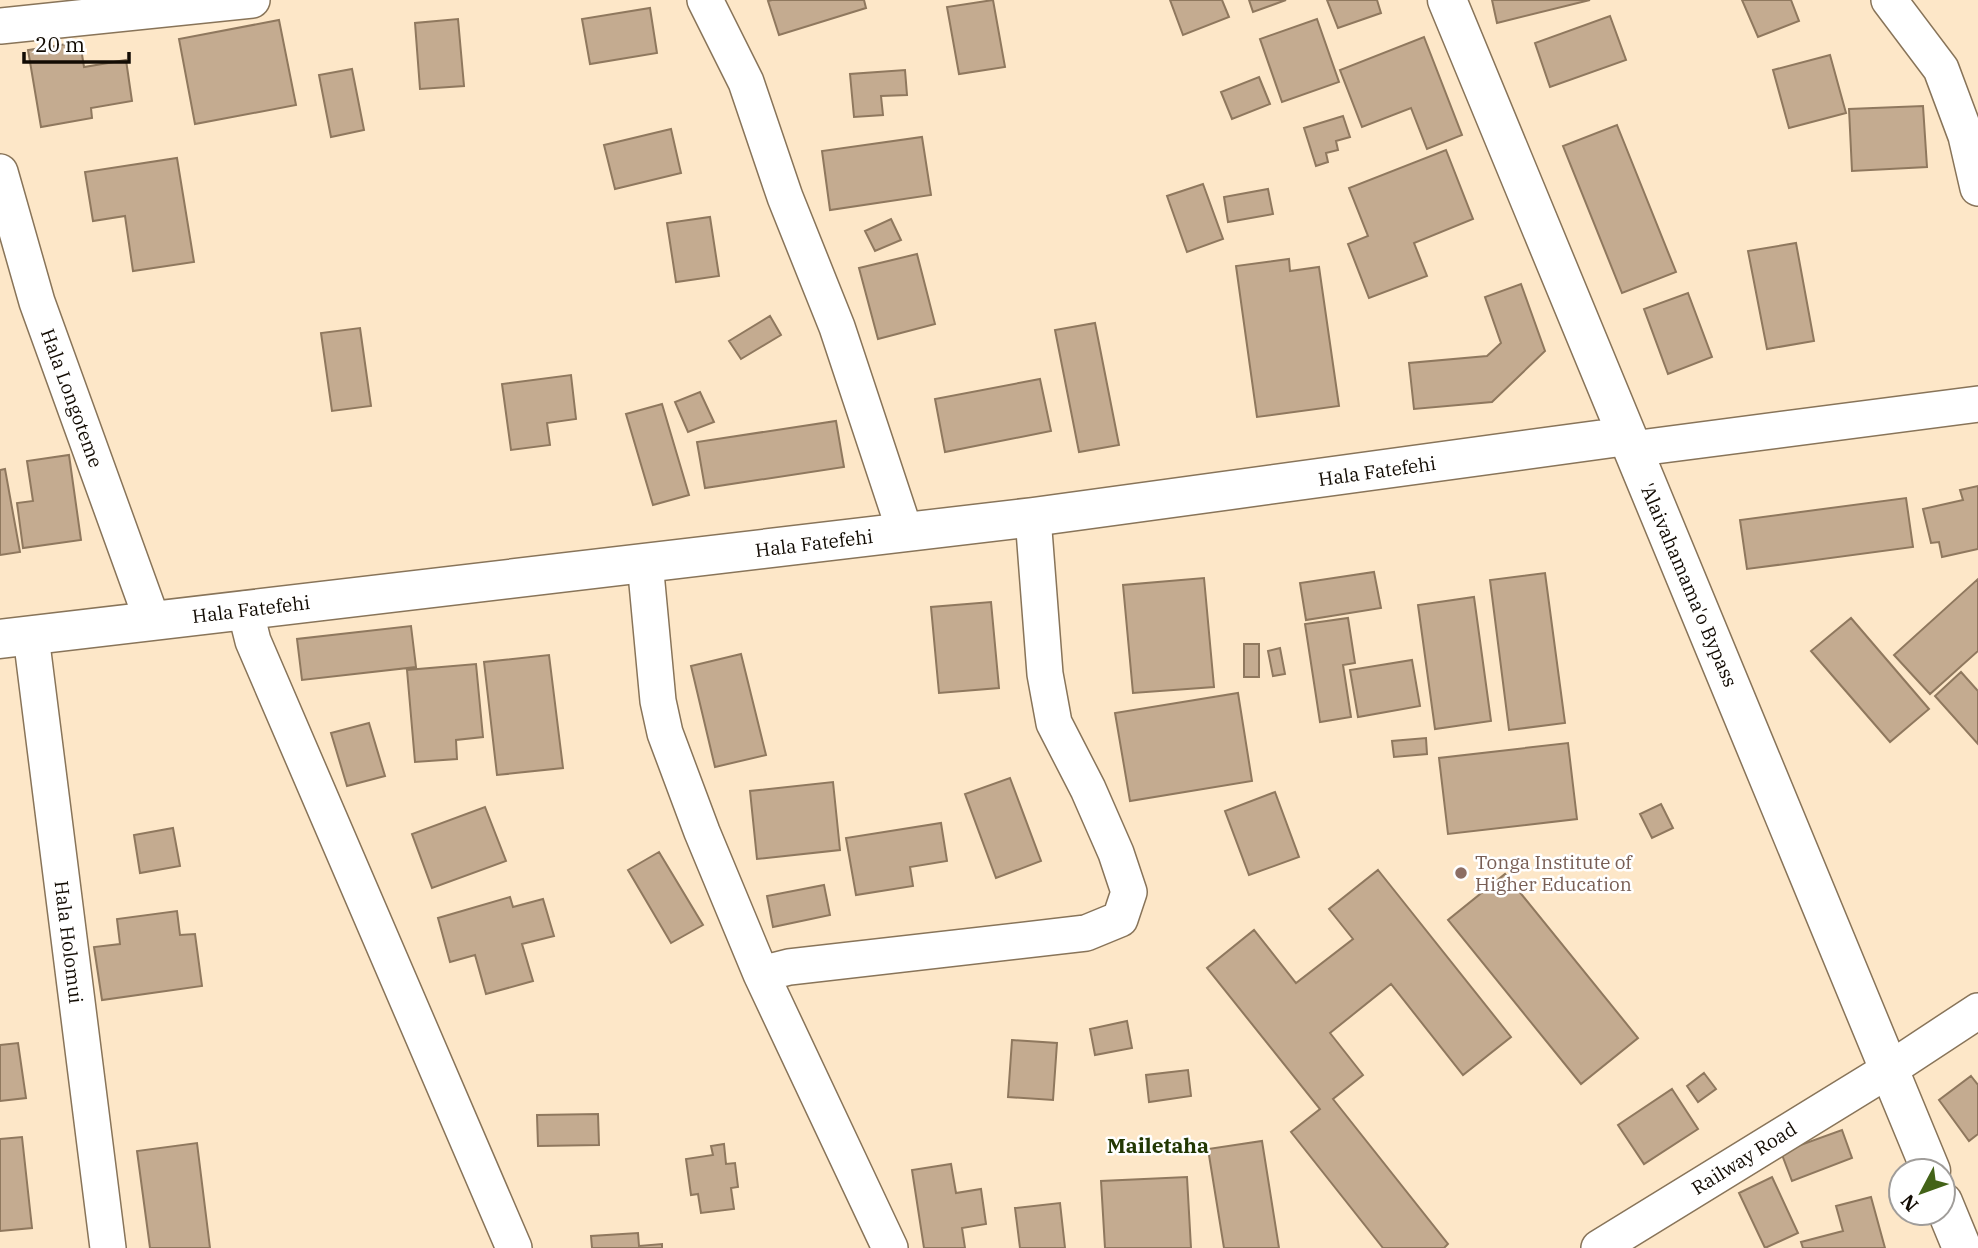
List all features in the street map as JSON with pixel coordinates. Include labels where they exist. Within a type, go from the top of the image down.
[{"type":"street","points":[[0,26],[253,0]]},
{"type":"street","points":[[705,0],[746,82],[785,198],[836,327],[905,532]]},
{"type":"street","name":"'Alaivahamama'o Bypass","points":[[1447,0],[1925,1157]]},
{"type":"street","points":[[1889,0],[1941,69],[1966,136],[1978,188]]},
{"type":"street","name":"Hala Longoteme","points":[[0,172],[37,302],[152,620]]},
{"type":"street","points":[[1630,442],[1978,404]]},
{"type":"street","name":"Hala Fatefehi","points":[[15,637],[1033,517],[1630,442]]},
{"type":"street","points":[[761,974],[789,967],[1086,933],[1120,919],[1129,892],[1126,882],[1088,789],[1054,723],[1045,674],[1033,517]]},
{"type":"street","points":[[645,562],[658,701],[665,733],[702,832],[761,974],[890,1248]]},
{"type":"street","points":[[245,609],[253,641],[514,1248]]},
{"type":"street","name":"Hala Holomui","points":[[15,637],[108,1248]]},
{"type":"street","name":"Railway Road","points":[[1599,1248],[1890,1069],[1978,1011]]},
{"type":"street","points":[[1953,1227],[1962,1248]]},
{"type":"building","points":[[864,0],[866,8],[779,35],[768,1]]},
{"type":"building","points":[[993,0],[1005,67],[959,74],[947,7]]},
{"type":"building","points":[[1170,0],[1222,0],[1229,17],[1183,35]]},
{"type":"building","points":[[1249,0],[1286,0],[1253,12]]},
{"type":"building","points":[[1327,0],[1377,0],[1381,13],[1338,28]]},
{"type":"building","points":[[1492,0],[1590,0],[1497,23]]},
{"type":"building","points":[[1742,0],[1791,0],[1799,21],[1758,37]]},
{"type":"building","points":[[650,8],[657,53],[590,64],[582,19]]},
{"type":"building","points":[[1610,16],[1626,60],[1550,87],[1535,43]]},
{"type":"building","points":[[458,19],[464,86],[420,89],[415,23]]},
{"type":"building","points":[[1317,19],[1339,82],[1282,102],[1260,39]]},
{"type":"building","points":[[279,20],[296,105],[195,124],[179,39]]},
{"type":"building","points":[[1424,37],[1462,135],[1427,149],[1411,108],[1362,127],[1340,70]]},
{"type":"building","points":[[80,42],[84,67],[126,60],[132,101],[91,108],[92,118],[41,127],[28,50]]},
{"type":"building","points":[[1830,55],[1846,113],[1789,128],[1773,70]]},
{"type":"building","points":[[352,69],[364,130],[331,137],[319,75]]},
{"type":"building","points":[[905,70],[907,95],[881,96],[883,115],[854,117],[850,74]]},
{"type":"building","points":[[1259,77],[1270,104],[1232,119],[1221,92]]},
{"type":"building","points":[[1923,106],[1927,167],[1852,171],[1849,109]]},
{"type":"building","points":[[1343,116],[1350,137],[1336,141],[1338,150],[1326,153],[1328,162],[1316,166],[1304,128]]},
{"type":"building","points":[[1617,125],[1676,272],[1622,293],[1563,146]]},
{"type":"building","points":[[671,129],[681,173],[615,189],[604,145]]},
{"type":"building","points":[[922,137],[931,195],[830,210],[822,151]]},
{"type":"building","points":[[1446,150],[1473,219],[1414,243],[1427,276],[1369,298],[1348,244],[1368,236],[1349,188]]},
{"type":"building","points":[[177,158],[194,262],[133,271],[125,216],[93,221],[85,172]]},
{"type":"building","points":[[1203,184],[1223,239],[1187,252],[1167,196]]},
{"type":"building","points":[[1268,189],[1273,214],[1228,222],[1224,197]]},
{"type":"building","points":[[710,217],[719,276],[676,282],[667,223]]},
{"type":"building","points":[[891,219],[901,240],[875,251],[865,231]]},
{"type":"building","points":[[1796,243],[1814,341],[1767,349],[1748,251]]},
{"type":"building","points":[[917,254],[935,324],[878,339],[859,268]]},
{"type":"building","points":[[1289,259],[1290,271],[1319,267],[1339,406],[1257,417],[1236,266]]},
{"type":"building","points":[[1521,284],[1545,351],[1492,402],[1414,409],[1409,363],[1487,356],[1501,343],[1485,297]]},
{"type":"building","points":[[1688,293],[1712,357],[1668,374],[1644,309]]},
{"type":"building","points":[[770,316],[781,335],[741,359],[729,341]]},
{"type":"building","points":[[1095,323],[1119,445],[1079,452],[1055,330]]},
{"type":"building","points":[[360,328],[371,406],[332,411],[321,333]]},
{"type":"building","points":[[571,375],[576,419],[547,423],[550,445],[511,450],[502,384]]},
{"type":"building","points":[[1040,379],[1051,431],[945,452],[935,399]]},
{"type":"building","points":[[700,392],[714,422],[688,432],[675,402]]},
{"type":"building","points":[[662,404],[689,495],[653,505],[626,414]]},
{"type":"building","points":[[836,421],[844,467],[705,488],[697,442]]},
{"type":"building","points":[[69,455],[81,540],[23,548],[17,503],[33,501],[27,461]]},
{"type":"building","points":[[5,469],[20,552],[0,555],[0,470]]},
{"type":"building","points":[[1978,486],[1978,549],[1942,557],[1939,542],[1931,543],[1923,509],[1963,500],[1960,490]]},
{"type":"building","points":[[1906,498],[1913,547],[1747,569],[1740,520]]},
{"type":"building","points":[[1374,572],[1381,608],[1306,620],[1300,583]]},
{"type":"building","points":[[1545,573],[1565,723],[1509,730],[1490,580]]},
{"type":"building","points":[[1204,578],[1214,687],[1133,693],[1123,585]]},
{"type":"building","points":[[1978,579],[1978,651],[1930,694],[1894,655]]},
{"type":"building","points":[[1474,597],[1491,721],[1435,729],[1418,605]]},
{"type":"building","points":[[991,602],[999,688],[939,693],[931,607]]},
{"type":"building","points":[[1348,618],[1355,663],[1343,665],[1351,717],[1320,722],[1305,624]]},
{"type":"building","points":[[1851,618],[1929,709],[1890,742],[1811,651]]},
{"type":"building","points":[[411,626],[416,667],[302,680],[297,639]]},
{"type":"building","points":[[1244,644],[1259,644],[1259,677],[1244,677]]},
{"type":"building","points":[[1280,648],[1285,674],[1273,676],[1268,651]]},
{"type":"building","points":[[741,654],[766,755],[715,767],[691,666]]},
{"type":"building","points":[[549,655],[563,768],[497,775],[484,662]]},
{"type":"building","points":[[1412,660],[1420,706],[1358,717],[1350,670]]},
{"type":"building","points":[[476,664],[483,737],[456,740],[457,759],[415,762],[407,670]]},
{"type":"building","points":[[1961,672],[1978,691],[1978,744],[1935,696]]},
{"type":"building","points":[[1238,693],[1252,781],[1130,801],[1115,713]]},
{"type":"building","points":[[369,723],[385,776],[347,786],[331,733]]},
{"type":"building","points":[[1426,738],[1427,754],[1394,757],[1392,741]]},
{"type":"building","points":[[1568,743],[1577,819],[1448,834],[1439,758]]},
{"type":"building","points":[[1010,778],[1041,861],[996,878],[965,794]]},
{"type":"building","points":[[833,782],[840,850],[757,859],[750,791]]},
{"type":"building","points":[[1275,792],[1299,857],[1249,875],[1225,811]]},
{"type":"building","points":[[1661,804],[1673,828],[1652,838],[1640,814]]},
{"type":"building","points":[[485,807],[506,861],[432,888],[412,834]]},
{"type":"building","points":[[941,823],[947,861],[910,867],[913,886],[856,895],[846,838]]},
{"type":"building","points":[[173,828],[180,866],[140,873],[134,835]]},
{"type":"building","points":[[659,852],[703,925],[671,943],[628,870]]},
{"type":"building","points":[[1378,870],[1511,1037],[1463,1075],[1391,984],[1330,1033],[1363,1075],[1333,1099],[1448,1244],[1444,1248],[1383,1248],[1291,1132],[1320,1109],[1207,968],[1254,930],[1296,983],[1353,939],[1329,909]]},
{"type":"building","points":[[1505,874],[1638,1038],[1581,1084],[1448,920]]},
{"type":"building","points":[[824,885],[830,915],[773,927],[767,896]]},
{"type":"building","points":[[510,897],[513,907],[543,899],[554,936],[522,944],[533,981],[486,994],[475,955],[450,962],[438,918]]},
{"type":"building","points":[[177,911],[180,935],[195,934],[202,986],[102,1000],[94,947],[120,944],[117,919]]},
{"type":"building","points":[[1127,1021],[1132,1048],[1095,1055],[1090,1029]]},
{"type":"building","points":[[1012,1040],[1057,1043],[1053,1100],[1008,1097]]},
{"type":"building","points":[[18,1043],[26,1098],[0,1101],[0,1045]]},
{"type":"building","points":[[1188,1070],[1191,1096],[1149,1102],[1146,1075]]},
{"type":"building","points":[[1704,1073],[1716,1089],[1698,1102],[1687,1086]]},
{"type":"building","points":[[1971,1076],[1978,1085],[1978,1134],[1969,1141],[1939,1100]]},
{"type":"building","points":[[1672,1089],[1698,1129],[1644,1164],[1618,1125]]},
{"type":"building","points":[[598,1114],[599,1145],[538,1146],[537,1115]]},
{"type":"building","points":[[1842,1130],[1852,1158],[1792,1181],[1781,1152]]},
{"type":"building","points":[[22,1137],[32,1228],[0,1231],[0,1139]]},
{"type":"building","points":[[1262,1141],[1279,1248],[1224,1248],[1208,1149]]},
{"type":"building","points":[[197,1143],[210,1248],[150,1248],[137,1151]]},
{"type":"building","points":[[724,1144],[726,1164],[735,1163],[738,1187],[731,1188],[734,1209],[701,1213],[698,1194],[691,1195],[686,1159],[713,1155],[711,1146]]},
{"type":"building","points":[[951,1164],[956,1193],[981,1189],[986,1224],[962,1228],[965,1248],[924,1248],[912,1170]]},
{"type":"building","points":[[1187,1177],[1191,1248],[1105,1248],[1101,1181]]},
{"type":"building","points":[[1772,1177],[1798,1233],[1765,1248],[1739,1193]]},
{"type":"building","points":[[1871,1197],[1885,1248],[1803,1248],[1801,1242],[1843,1231],[1836,1206]]},
{"type":"building","points":[[1060,1203],[1065,1248],[1020,1248],[1015,1208]]},
{"type":"building","points":[[638,1233],[639,1246],[662,1244],[662,1248],[592,1248],[591,1236]]},
{"type":"place","name":"Tonga Institute of Higher Education","points":[[1461,873]]},
{"type":"district","name":"Mailetaha","points":[[1158,1146]]}]
